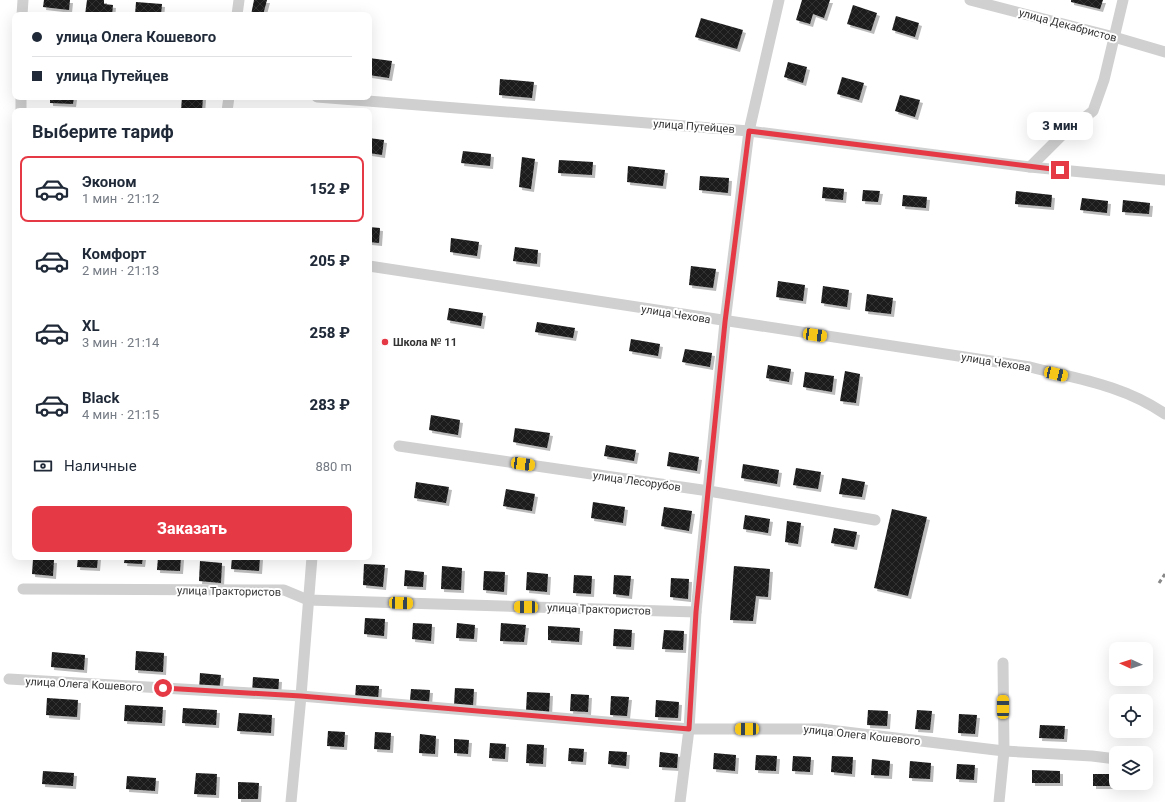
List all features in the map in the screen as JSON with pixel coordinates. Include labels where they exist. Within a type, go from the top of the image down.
[{"type":"street","points":[[22,12],[23,0]]},
{"type":"street","points":[[237,12],[239,0]]},
{"type":"street","points":[[680,802],[689,729],[696,612],[725,322],[749,131],[779,0]]},
{"type":"street","name":"улица Декабристов","points":[[970,0],[1114,37],[1165,52]]},
{"type":"street","points":[[1030,167],[1060,137],[1093,111],[1104,80],[1123,0]]},
{"type":"street","name":"улица Путейцев","points":[[355,100],[749,131],[1030,167],[1165,180]]},
{"type":"street","name":"улица Чехова","points":[[372,266],[725,322],[1030,367],[1108,386],[1136,397],[1165,414]]},
{"type":"street","name":"улица Лесорубов","points":[[399,446],[709,491],[875,520]]},
{"type":"street","points":[[291,802],[312,560]]},
{"type":"street","name":"улица Трактористов","points":[[23,589],[284,590],[308,600],[696,612]]},
{"type":"street","points":[[999,802],[1004,751],[1003,663]]},
{"type":"street","name":"улица Олега Кошевого","points":[[9,679],[301,696],[689,729],[821,729],[1004,751],[1109,758]]},
{"type":"building","points":[[44,0],[70,0],[69,10],[43,7]]},
{"type":"building","points":[[87,0],[104,0],[104,4],[113,5],[112,12],[85,12]]},
{"type":"building","points":[[254,0],[267,0],[264,12],[252,12]]},
{"type":"building","points":[[802,0],[830,0],[824,18],[813,14],[810,24],[796,20]]},
{"type":"building","points":[[1071,0],[1103,0],[1100,9],[1071,2]]},
{"type":"building","points":[[136,2],[162,4],[161,12],[135,12]]},
{"type":"building","points":[[853,5],[877,13],[871,31],[847,24]]},
{"type":"building","points":[[896,16],[919,23],[915,37],[892,30]]},
{"type":"building","points":[[701,18],[743,30],[737,49],[695,37]]},
{"type":"building","points":[[372,58],[392,61],[389,78],[372,75]]},
{"type":"building","points":[[788,62],[807,67],[803,83],[784,77]]},
{"type":"building","points":[[842,77],[864,83],[859,100],[837,94]]},
{"type":"building","points":[[500,79],[534,82],[532,98],[499,95]]},
{"type":"building","points":[[900,95],[920,100],[915,117],[895,111]]},
{"type":"building","points":[[50,100],[74,100],[73,104],[50,103]]},
{"type":"building","points":[[182,100],[203,100],[202,108],[181,108]]},
{"type":"building","points":[[372,138],[384,140],[382,155],[372,153]]},
{"type":"building","points":[[463,151],[491,154],[490,166],[461,163]]},
{"type":"building","points":[[522,157],[535,159],[531,189],[519,187]]},
{"type":"building","points":[[559,160],[593,162],[592,175],[558,173]]},
{"type":"building","points":[[628,166],[665,170],[663,186],[627,182]]},
{"type":"building","points":[[700,176],[729,178],[728,193],[699,190]]},
{"type":"building","points":[[823,187],[844,189],[843,200],[822,198]]},
{"type":"building","points":[[863,190],[880,191],[878,202],[862,201]]},
{"type":"building","points":[[1016,191],[1052,195],[1051,207],[1015,204]]},
{"type":"building","points":[[903,195],[927,197],[926,208],[902,206]]},
{"type":"building","points":[[1082,198],[1108,201],[1107,213],[1080,210]]},
{"type":"building","points":[[1123,200],[1150,203],[1149,214],[1122,212]]},
{"type":"building","points":[[372,227],[380,228],[379,243],[372,242]]},
{"type":"building","points":[[451,238],[479,242],[477,256],[450,252]]},
{"type":"building","points":[[515,247],[538,250],[537,264],[513,261]]},
{"type":"building","points":[[691,266],[716,269],[713,288],[689,285]]},
{"type":"building","points":[[778,281],[805,285],[803,301],[776,297]]},
{"type":"building","points":[[823,286],[849,290],[847,307],[821,303]]},
{"type":"building","points":[[867,294],[893,298],[891,314],[865,311]]},
{"type":"building","points":[[449,308],[483,313],[481,326],[447,320]]},
{"type":"building","points":[[537,322],[575,328],[573,338],[535,332]]},
{"type":"building","points":[[631,339],[660,344],[658,356],[629,351]]},
{"type":"building","points":[[685,349],[712,353],[710,367],[682,362]]},
{"type":"building","points":[[768,365],[791,369],[789,382],[766,378]]},
{"type":"building","points":[[845,371],[860,374],[856,403],[840,401]]},
{"type":"building","points":[[805,372],[834,376],[832,392],[803,387]]},
{"type":"building","points":[[431,415],[460,420],[458,435],[429,430]]},
{"type":"building","points":[[515,428],[550,433],[547,448],[513,442]]},
{"type":"building","points":[[606,445],[636,450],[634,461],[604,456]]},
{"type":"building","points":[[669,452],[699,457],[697,471],[667,466]]},
{"type":"building","points":[[743,464],[779,470],[777,484],[741,478]]},
{"type":"building","points":[[796,468],[821,472],[818,489],[793,485]]},
{"type":"building","points":[[842,478],[865,482],[862,497],[839,494]]},
{"type":"building","points":[[416,482],[449,487],[446,503],[414,498]]},
{"type":"building","points":[[506,489],[535,494],[532,511],[503,506]]},
{"type":"building","points":[[593,502],[625,507],[623,523],[591,518]]},
{"type":"building","points":[[664,507],[692,511],[689,531],[661,526]]},
{"type":"building","points":[[892,509],[927,517],[908,596],[874,588]]},
{"type":"building","points":[[745,515],[770,519],[768,533],[743,529]]},
{"type":"building","points":[[787,521],[801,523],[798,544],[785,542]]},
{"type":"building","points":[[834,528],[857,532],[854,547],[831,543]]},
{"type":"building","points":[[33,560],[54,560],[53,576],[32,574]]},
{"type":"building","points":[[78,560],[98,560],[97,568],[77,567]]},
{"type":"building","points":[[124,560],[143,560],[142,564],[124,563]]},
{"type":"building","points":[[158,560],[181,560],[180,571],[157,570]]},
{"type":"building","points":[[232,560],[260,560],[259,571],[231,569]]},
{"type":"building","points":[[200,561],[222,563],[221,583],[199,581]]},
{"type":"building","points":[[364,564],[385,565],[383,587],[363,585]]},
{"type":"building","points":[[442,566],[462,568],[461,590],[441,589]]},
{"type":"building","points":[[734,566],[770,569],[768,597],[756,596],[753,621],[730,620]]},
{"type":"building","points":[[405,570],[424,572],[423,587],[404,586]]},
{"type":"building","points":[[484,571],[505,572],[504,592],[483,590]]},
{"type":"building","points":[[527,572],[548,574],[547,592],[526,590]]},
{"type":"building","points":[[574,575],[592,576],[591,594],[573,593]]},
{"type":"building","points":[[614,575],[631,576],[629,596],[613,594]]},
{"type":"building","points":[[671,578],[689,579],[688,599],[670,597]]},
{"type":"building","points":[[365,618],[385,619],[384,636],[364,634]]},
{"type":"building","points":[[413,623],[432,624],[431,641],[412,639]]},
{"type":"building","points":[[457,623],[475,625],[474,639],[456,638]]},
{"type":"building","points":[[501,623],[526,625],[524,642],[500,641]]},
{"type":"building","points":[[548,626],[580,628],[579,642],[548,640]]},
{"type":"building","points":[[614,629],[632,630],[631,647],[613,646]]},
{"type":"building","points":[[664,630],[684,631],[683,650],[662,649]]},
{"type":"building","points":[[136,651],[164,653],[163,672],[135,670]]},
{"type":"building","points":[[52,652],[85,655],[84,670],[51,667]]},
{"type":"building","points":[[200,673],[221,675],[219,692],[199,691]]},
{"type":"building","points":[[253,677],[279,679],[278,695],[252,693]]},
{"type":"building","points":[[356,685],[379,686],[378,700],[355,699]]},
{"type":"building","points":[[455,688],[474,689],[473,706],[454,705]]},
{"type":"building","points":[[411,689],[430,690],[429,702],[410,700]]},
{"type":"building","points":[[527,692],[550,693],[549,713],[526,711]]},
{"type":"building","points":[[571,694],[589,695],[588,712],[570,711]]},
{"type":"building","points":[[611,696],[629,697],[627,716],[610,715]]},
{"type":"building","points":[[47,698],[78,700],[77,717],[46,715]]},
{"type":"building","points":[[656,700],[679,702],[678,718],[655,717]]},
{"type":"building","points":[[125,705],[163,707],[162,723],[124,721]]},
{"type":"building","points":[[183,708],[217,710],[216,725],[182,723]]},
{"type":"building","points":[[868,710],[888,711],[887,726],[867,725]]},
{"type":"building","points":[[917,710],[932,711],[930,730],[915,729]]},
{"type":"building","points":[[239,713],[272,715],[271,733],[237,731]]},
{"type":"building","points":[[959,714],[977,715],[975,734],[958,733]]},
{"type":"building","points":[[1040,725],[1065,726],[1064,739],[1039,738]]},
{"type":"building","points":[[328,731],[345,732],[344,747],[327,746]]},
{"type":"building","points":[[375,732],[391,733],[390,750],[374,749]]},
{"type":"building","points":[[420,734],[436,736],[435,754],[419,753]]},
{"type":"building","points":[[454,739],[469,740],[468,754],[454,753]]},
{"type":"building","points":[[490,743],[506,744],[505,759],[489,758]]},
{"type":"building","points":[[527,744],[544,745],[543,764],[526,763]]},
{"type":"building","points":[[569,748],[584,749],[583,762],[568,761]]},
{"type":"building","points":[[609,751],[627,752],[626,766],[608,764]]},
{"type":"building","points":[[660,752],[678,754],[677,768],[659,767]]},
{"type":"building","points":[[714,753],[736,755],[735,771],[713,769]]},
{"type":"building","points":[[756,755],[777,756],[776,771],[755,770]]},
{"type":"building","points":[[793,756],[811,757],[810,772],[792,771]]},
{"type":"building","points":[[832,756],[853,757],[852,774],[831,772]]},
{"type":"building","points":[[872,759],[890,761],[889,776],[871,775]]},
{"type":"building","points":[[910,761],[931,763],[930,779],[909,778]]},
{"type":"building","points":[[957,764],[975,765],[974,780],[956,779]]},
{"type":"building","points":[[1032,770],[1060,771],[1060,783],[1032,783]]},
{"type":"building","points":[[43,771],[74,773],[73,786],[42,784]]},
{"type":"building","points":[[196,773],[217,774],[216,795],[194,794]]},
{"type":"building","points":[[1093,774],[1109,774],[1109,786],[1093,786]]},
{"type":"building","points":[[127,776],[156,778],[155,791],[126,789]]},
{"type":"building","points":[[238,782],[259,783],[258,799],[238,799]]},
{"type":"railway","points":[[1159,583],[1165,574]]},
{"type":"place","name":"Школа № 11","points":[[385,342]]},
{"type":"route","points":[[163,688],[301,696],[689,729],[696,612],[725,322],[749,131],[1060,170]]}]
